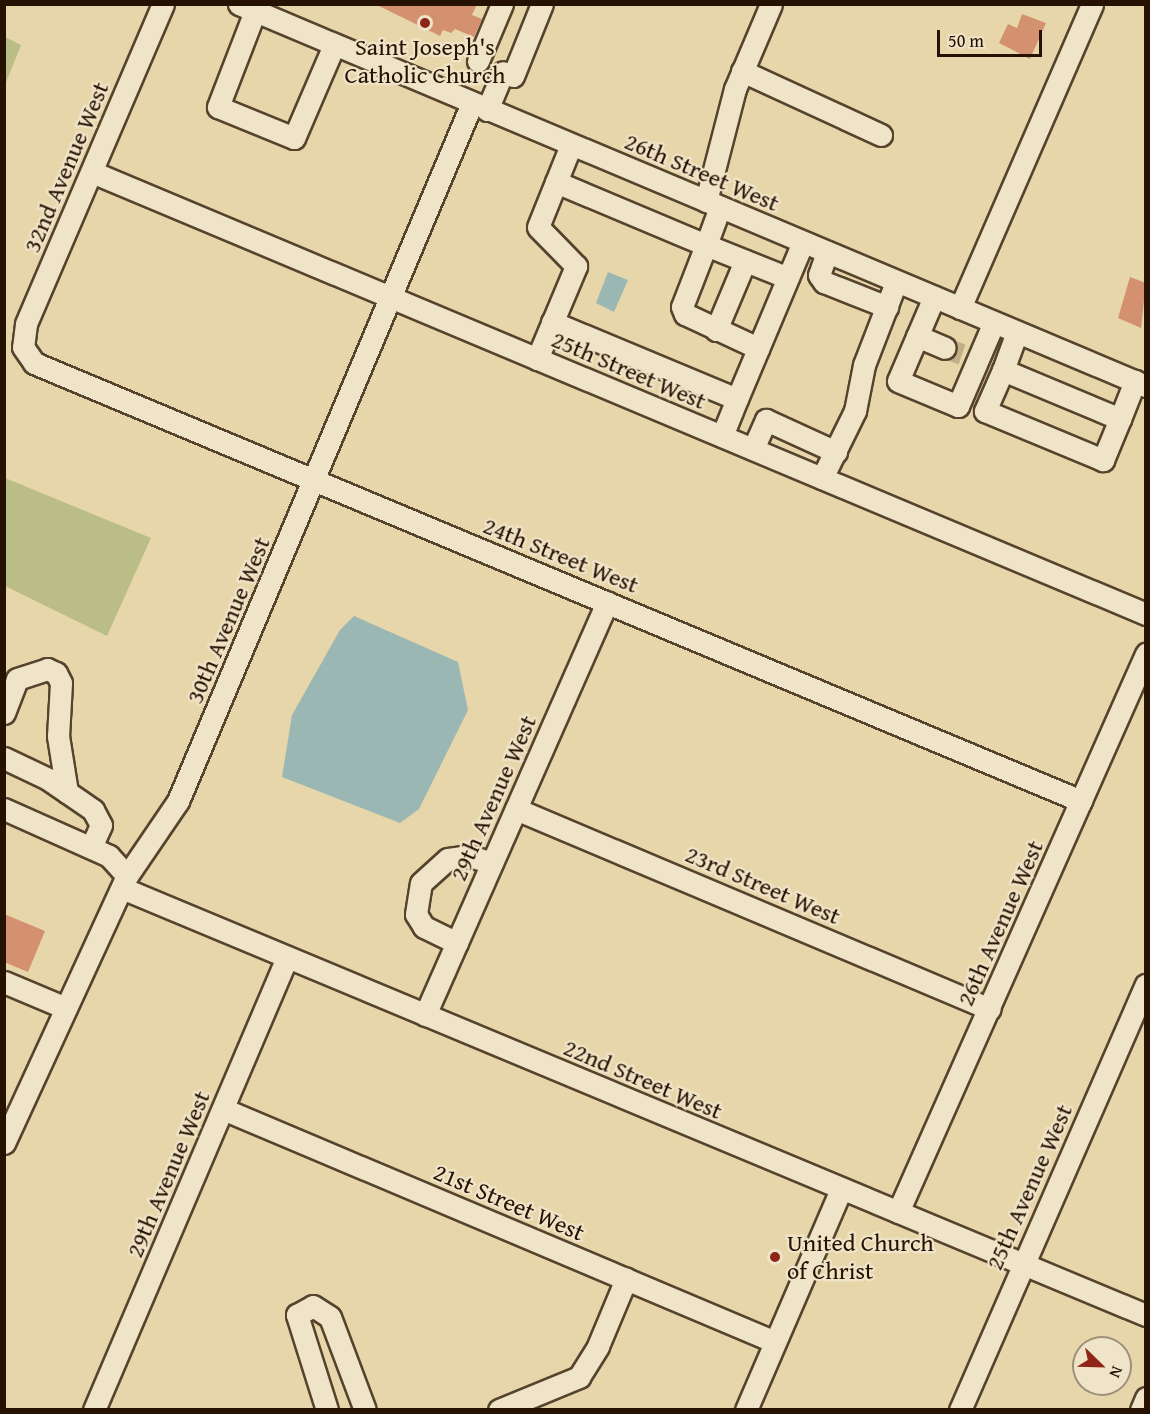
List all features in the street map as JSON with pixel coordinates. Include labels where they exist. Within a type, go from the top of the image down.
[{"type":"street","name":"32nd Avenue West","points":[[25,352],[26,324],[163,4]]},
{"type":"street","points":[[478,61],[502,4]]},
{"type":"street","name":"30th Avenue West","points":[[4,1143],[124,882],[178,801],[391,297],[480,106],[508,74],[542,4]]},
{"type":"street","points":[[758,348],[689,318],[682,307],[706,245],[742,71],[771,4]]},
{"type":"street","points":[[960,308],[1092,4]]},
{"type":"street","points":[[247,8],[218,107],[294,138],[334,45]]},
{"type":"street","name":"26th Street West","points":[[247,8],[1140,384]]},
{"type":"street","points":[[742,71],[881,135]]},
{"type":"street","points":[[537,359],[576,266],[538,227],[571,145]]},
{"type":"street","name":"25th Street West","points":[[92,172],[1146,614]]},
{"type":"street","points":[[556,182],[788,278]]},
{"type":"street","points":[[722,436],[803,242]]},
{"type":"street","points":[[827,252],[819,275],[824,282],[887,307]]},
{"type":"street","points":[[716,330],[745,261]]},
{"type":"street","points":[[822,478],[839,444],[896,282]]},
{"type":"street","points":[[934,297],[898,381],[958,406],[962,354],[994,322]]},
{"type":"street","points":[[552,322],[737,399]]},
{"type":"street","points":[[1017,332],[985,411],[1103,460],[1120,419],[1140,384]]},
{"type":"street","points":[[917,336],[962,354]]},
{"type":"street","name":"24th Street West","points":[[25,352],[47,370],[1081,801]]},
{"type":"street","points":[[1003,370],[1120,419]]},
{"type":"street","points":[[753,449],[766,420],[839,444]]},
{"type":"street","name":"29th Avenue West","points":[[425,1015],[607,602]]},
{"type":"street","name":"26th Avenue West","points":[[898,1212],[1146,654]]},
{"type":"street","points":[[4,713],[17,678],[47,669],[56,673],[61,683],[58,736],[67,792]]},
{"type":"street","points":[[4,758],[67,792],[99,816],[101,825],[91,847]]},
{"type":"street","points":[[4,809],[108,856],[124,882]]},
{"type":"street","name":"23rd Street West","points":[[516,809],[990,1009]]},
{"type":"street","points":[[457,943],[424,927],[416,914],[421,883],[448,859],[470,856],[492,863]]},
{"type":"street","name":"22nd Street West","points":[[124,882],[287,957],[841,1189],[1024,1261],[1146,1315]]},
{"type":"street","name":"29th Avenue West","points":[[94,1410],[287,957]]},
{"type":"street","points":[[4,982],[66,1008]]},
{"type":"street","name":"25th Avenue West","points":[[960,1410],[1146,985]]},
{"type":"street","name":"21st Street West","points":[[224,1109],[775,1342]]},
{"type":"street","points":[[746,1410],[841,1189]]},
{"type":"street","points":[[499,1410],[579,1377],[598,1346],[626,1280]]},
{"type":"street","points":[[327,1410],[297,1315],[314,1306],[327,1312],[364,1410]]},
{"type":"street","points":[[1141,1410],[1146,1398]]},
{"type":"green space","points":[[5,37],[21,45],[5,85]]},
{"type":"green space","points":[[5,478],[151,538],[107,636],[5,586]]},
{"type":"water","points":[[608,272],[628,280],[614,312],[596,303]]},
{"type":"water","points":[[354,616],[458,662],[468,710],[419,809],[400,823],[282,777],[292,715],[340,630]]},
{"type":"building","points":[[375,4],[477,4],[472,15],[482,19],[474,37],[455,29],[451,33],[443,30],[440,36]]},
{"type":"building","points":[[1022,14],[1046,23],[1030,59],[999,43],[1008,24],[1017,28]]},
{"type":"building","points":[[1130,277],[1146,283],[1141,328],[1118,318]]},
{"type":"building","points":[[4,914],[45,931],[28,972],[4,962]]},
{"type":"tunnel","points":[[945,348],[962,354]]},
{"type":"place","name":"Saint Joseph's Catholic Church","points":[[425,23]]},
{"type":"place","name":"United Church of Christ","points":[[775,1257]]}]
